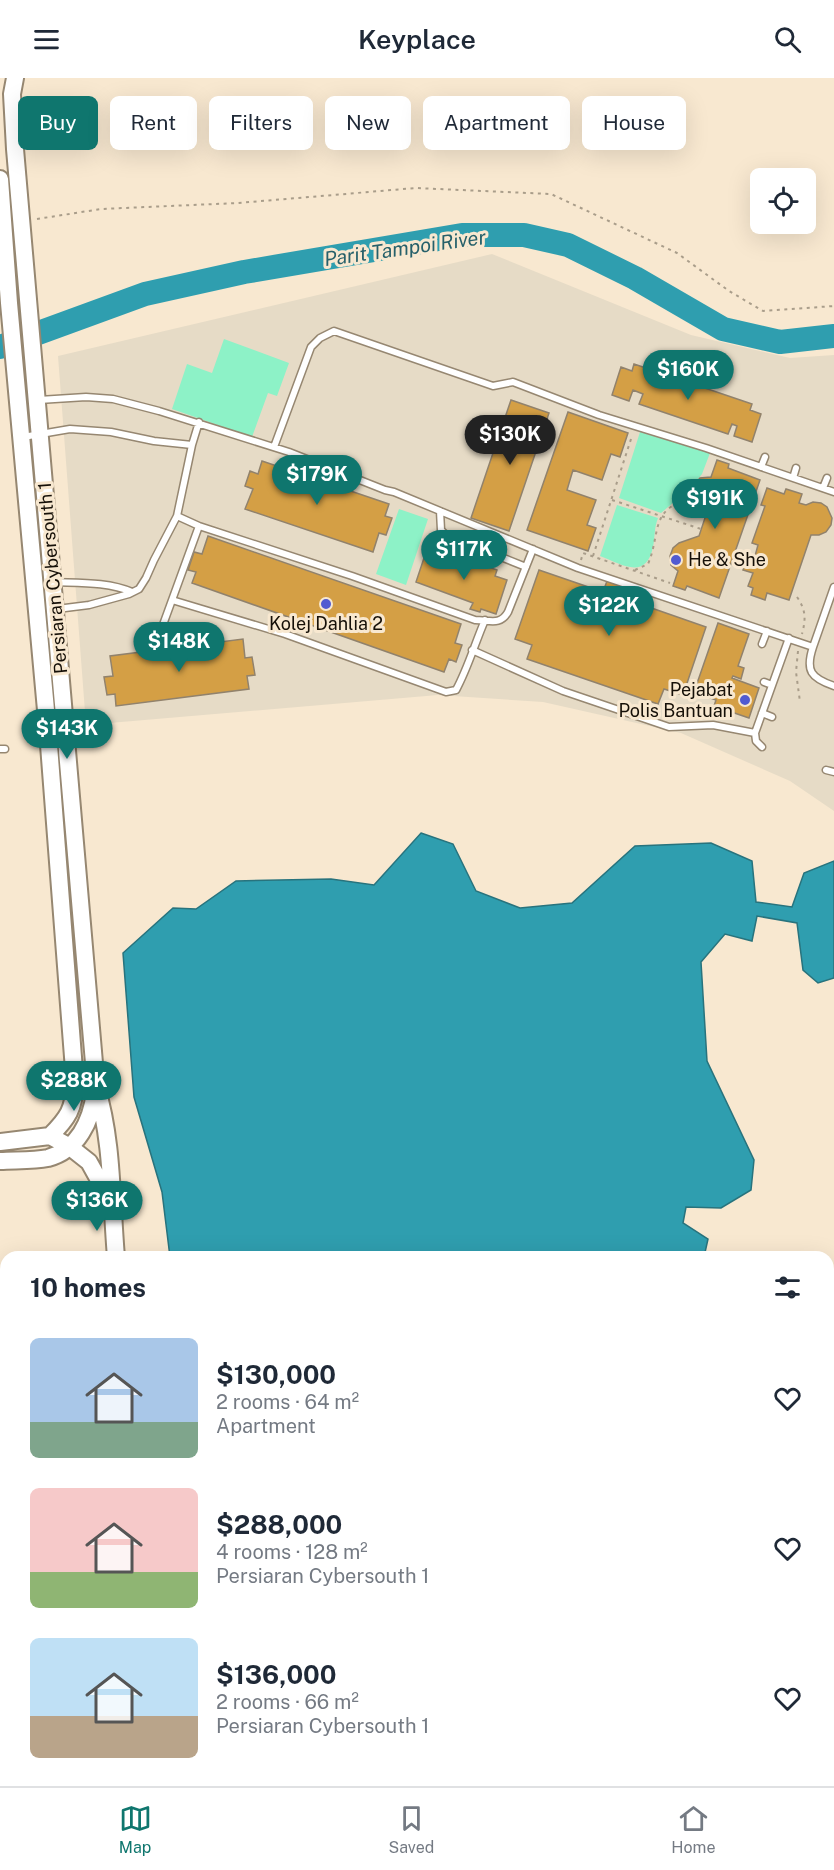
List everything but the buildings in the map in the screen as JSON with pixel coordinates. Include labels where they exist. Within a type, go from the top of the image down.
[{"type":"street","name":"Persiaran Cybersouth 1","points":[[15,78],[12,94],[28,302],[96,1086],[104,1111],[116,1251]]},
{"type":"street","name":"Persiaran Cybersouth 1","points":[[0,179],[75,1083],[75,1099],[71,1110],[65,1121],[50,1136]]},
{"type":"street","points":[[0,1161],[48,1158],[70,1147],[83,1132],[92,1113],[96,1086]]},
{"type":"street","points":[[0,1142],[50,1136],[70,1147],[89,1162],[112,1204]]},
{"type":"lane","points":[[274,447],[311,347],[320,338],[334,331],[493,386],[513,382],[599,415],[834,492]]},
{"type":"lane","points":[[17,403],[86,397],[113,399],[199,422],[274,447],[394,492],[578,568],[813,647]]},
{"type":"lane","points":[[36,611],[89,605],[139,589],[177,516],[199,422]]},
{"type":"lane","points":[[20,438],[70,429],[111,432],[143,440],[192,445]]},
{"type":"lane","points":[[761,467],[765,457]]},
{"type":"lane","points":[[793,478],[796,468]]},
{"type":"lane","points":[[823,488],[827,478]]},
{"type":"lane","points":[[440,511],[441,530],[446,535],[526,567]]},
{"type":"lane","points":[[177,516],[199,526],[352,576],[476,620],[496,623],[504,619],[532,549]]},
{"type":"lane","points":[[160,633],[199,526]]},
{"type":"lane","points":[[34,584],[53,582],[104,585],[132,592]]},
{"type":"lane","points":[[834,587],[810,658],[810,668],[814,677],[834,686]]},
{"type":"lane","points":[[172,600],[285,634],[446,692],[456,690],[465,674],[485,620]]},
{"type":"lane","points":[[762,644],[767,631]]},
{"type":"lane","points":[[762,747],[756,741],[755,733],[789,638]]},
{"type":"lane","points":[[472,650],[563,691],[669,728],[712,725],[755,733]]},
{"type":"lane","points":[[764,682],[772,685]]},
{"type":"lane","points":[[762,713],[772,717]]},
{"type":"lane","points":[[826,770],[834,772]]},
{"type":"path","points":[[22,221],[101,209],[238,203],[416,188],[551,194],[676,253],[729,291],[763,311],[834,306]]},
{"type":"path","points":[[593,556],[632,436]]},
{"type":"path","points":[[634,571],[648,564],[653,554],[655,534],[661,516],[675,504],[690,499]]},
{"type":"path","points":[[612,500],[701,529]]},
{"type":"path","points":[[578,568],[583,553],[670,583]]},
{"type":"shaded area","points":[[492,254],[691,335],[790,358],[834,355],[834,811],[790,781],[681,733],[543,702],[438,695],[86,725],[58,356]]},
{"type":"green space","points":[[224,339],[289,363],[277,396],[268,393],[252,437],[172,409],[187,364],[212,373]]},
{"type":"green space","points":[[640,432],[710,453],[690,496],[674,502],[661,513],[619,498]]},
{"type":"green space","points":[[617,505],[658,518],[650,557],[645,564],[639,567],[624,566],[600,556]]},
{"type":"green space","points":[[399,509],[428,519],[406,585],[376,574]]},
{"type":"water","points":[[421,833],[453,844],[476,891],[520,908],[572,903],[635,846],[711,843],[752,861],[756,902],[792,907],[804,873],[834,861],[834,978],[818,983],[803,970],[797,923],[757,916],[752,941],[725,934],[701,962],[707,1061],[754,1160],[751,1190],[721,1208],[686,1207],[683,1223],[708,1239],[705,1251],[169,1251],[162,1192],[134,1097],[123,953],[173,908],[196,909],[236,881],[331,879],[374,885]]},
{"type":"waterway","name":"Parit Tampoi River","points":[[0,347],[145,294],[244,272],[462,235],[524,235],[568,245],[635,278],[723,329],[780,342],[834,336]]},
{"type":"place","name":"He & She","points":[[676,560]]},
{"type":"place","name":"Kolej Dahlia 2","points":[[326,604]]},
{"type":"place","name":"Pejabat Polis Bantuan","points":[[745,700]]}]
